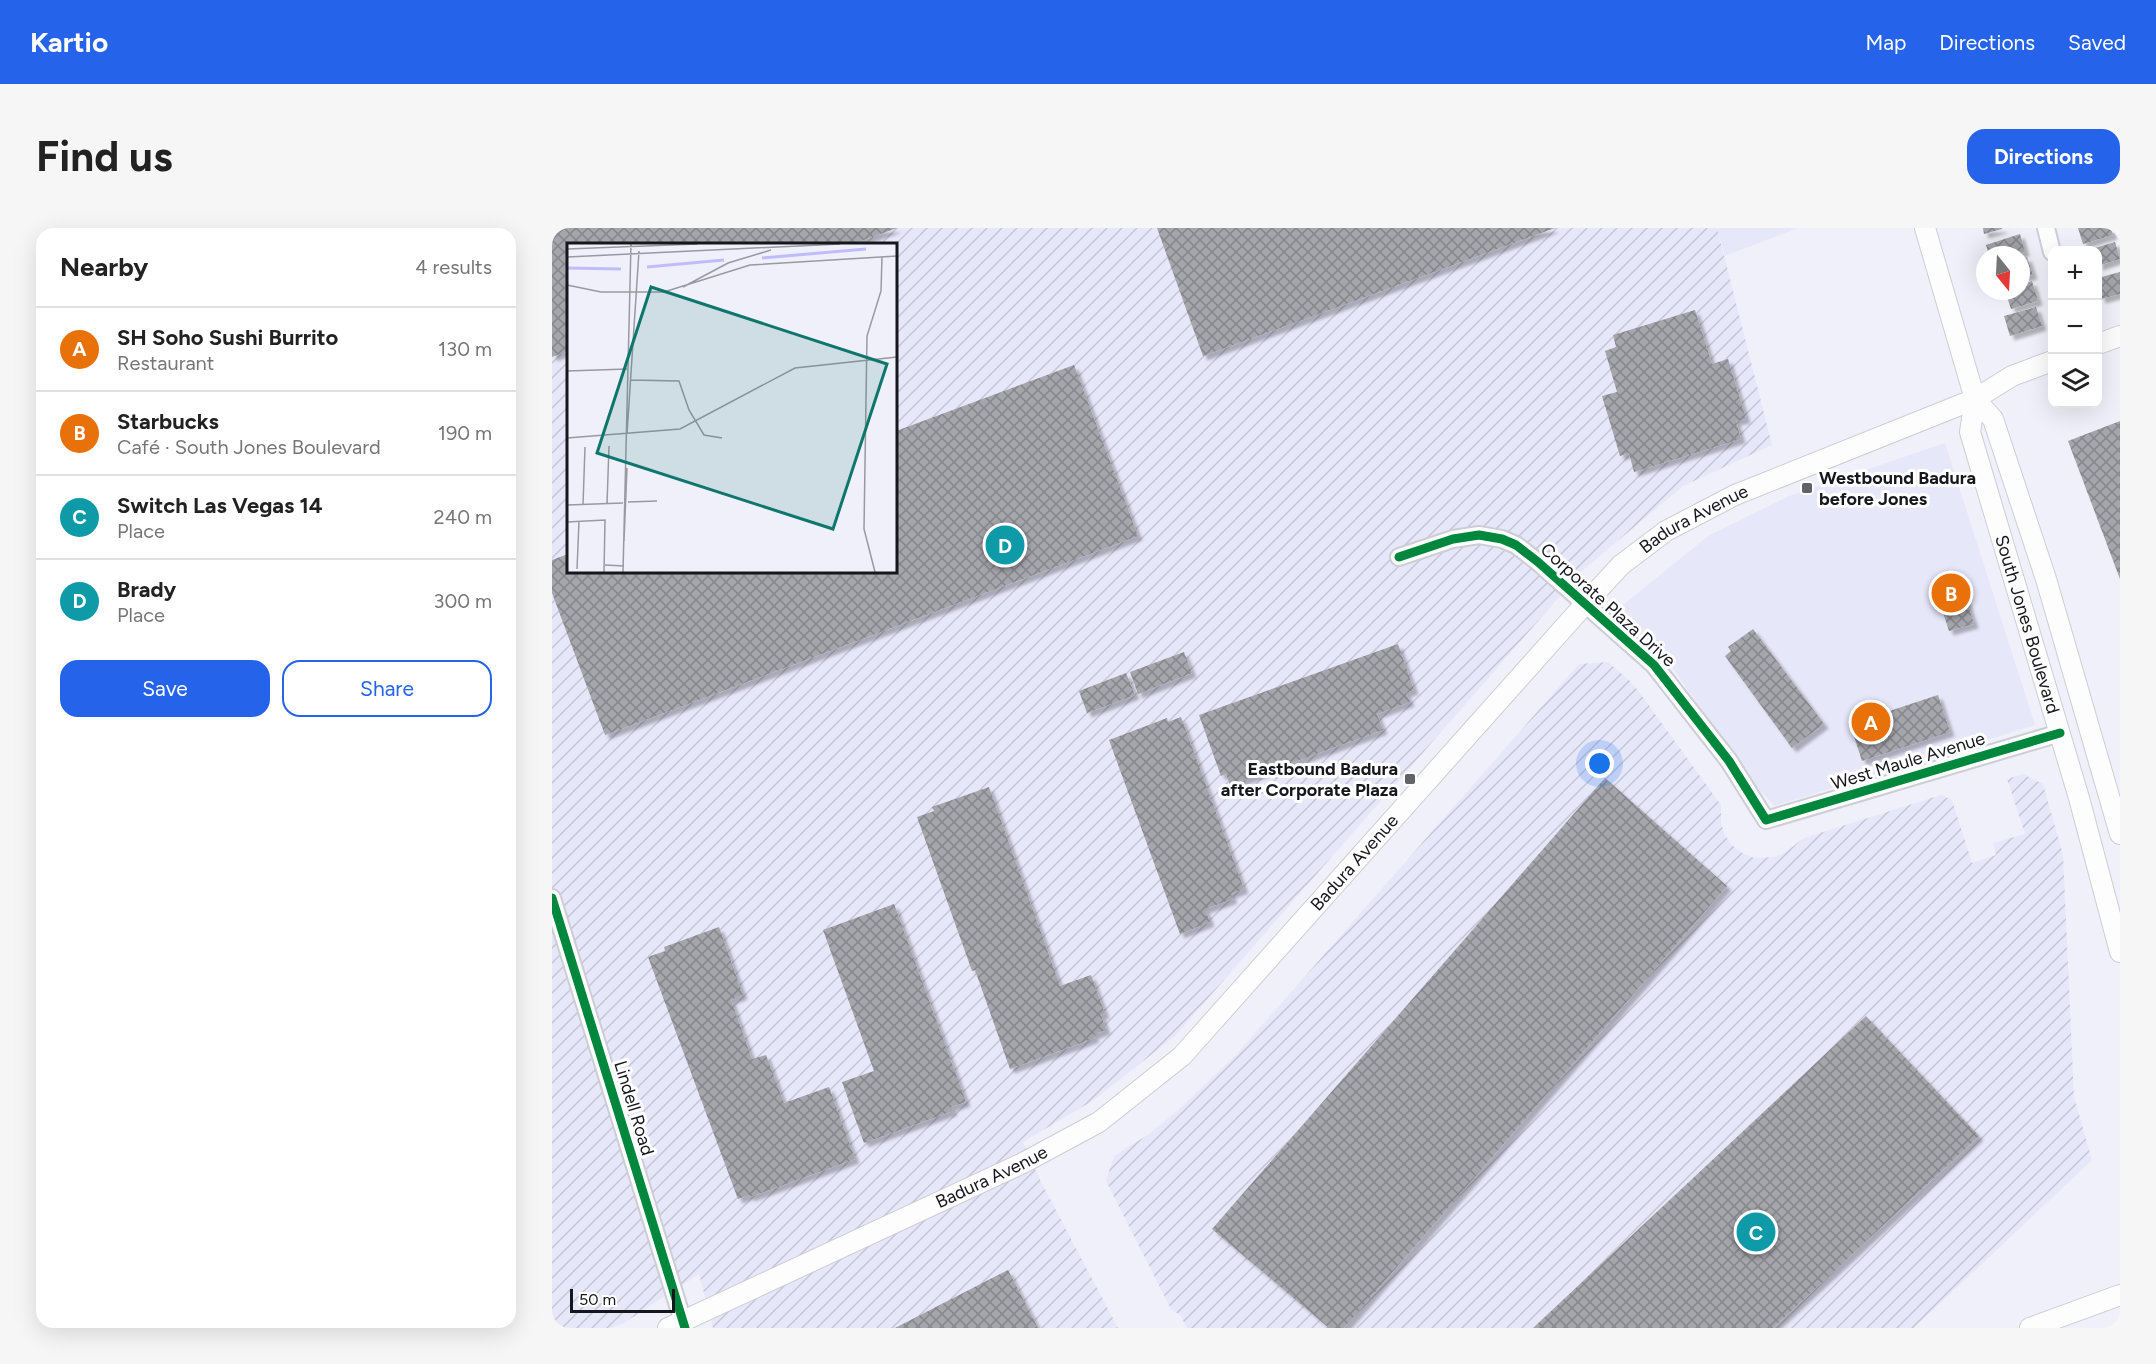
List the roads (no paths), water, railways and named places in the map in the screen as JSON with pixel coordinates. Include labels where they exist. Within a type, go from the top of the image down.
[{"type":"main road","name":"South Jones Boulevard","points":[[1925,228],[1975,399],[1970,432],[2060,733],[2120,952]]},
{"type":"main road","points":[[2102,342],[2120,336]]},
{"type":"main road","name":"Badura Avenue","points":[[679,1326],[1023,1163],[1099,1122],[1161,1073],[1182,1056],[1621,565],[1666,531],[1772,479],[1975,399],[2013,376],[2048,363]]},
{"type":"main road","name":"South Jones Boulevard","points":[[1975,399],[1993,419],[2113,787],[2120,834]]},
{"type":"main road","points":[[2030,1328],[2119,1295]]},
{"type":"street","points":[[2046,228],[2050,246]]},
{"type":"street","name":"Corporate Plaza Drive","points":[[1399,557],[1453,539],[1479,535],[1502,539],[1516,545],[1654,665],[1729,760],[1766,820]]},
{"type":"street","name":"West Maule Avenue","points":[[1766,820],[2060,733]]},
{"type":"street","name":"Lindell Road","points":[[552,897],[679,1326]]},
{"type":"place","name":"Westbound Badura before Jones","points":[[1807,488]]},
{"type":"place","name":"Brady","points":[[1005,545]]},
{"type":"place","name":"Starbucks","points":[[1951,593]]},
{"type":"place","name":"SH Soho Sushi Burrito","points":[[1871,722]]},
{"type":"place","name":"Eastbound Badura after Corporate Plaza","points":[[1410,779]]},
{"type":"place","name":"Switch Las Vegas 14","points":[[1756,1232]]}]
